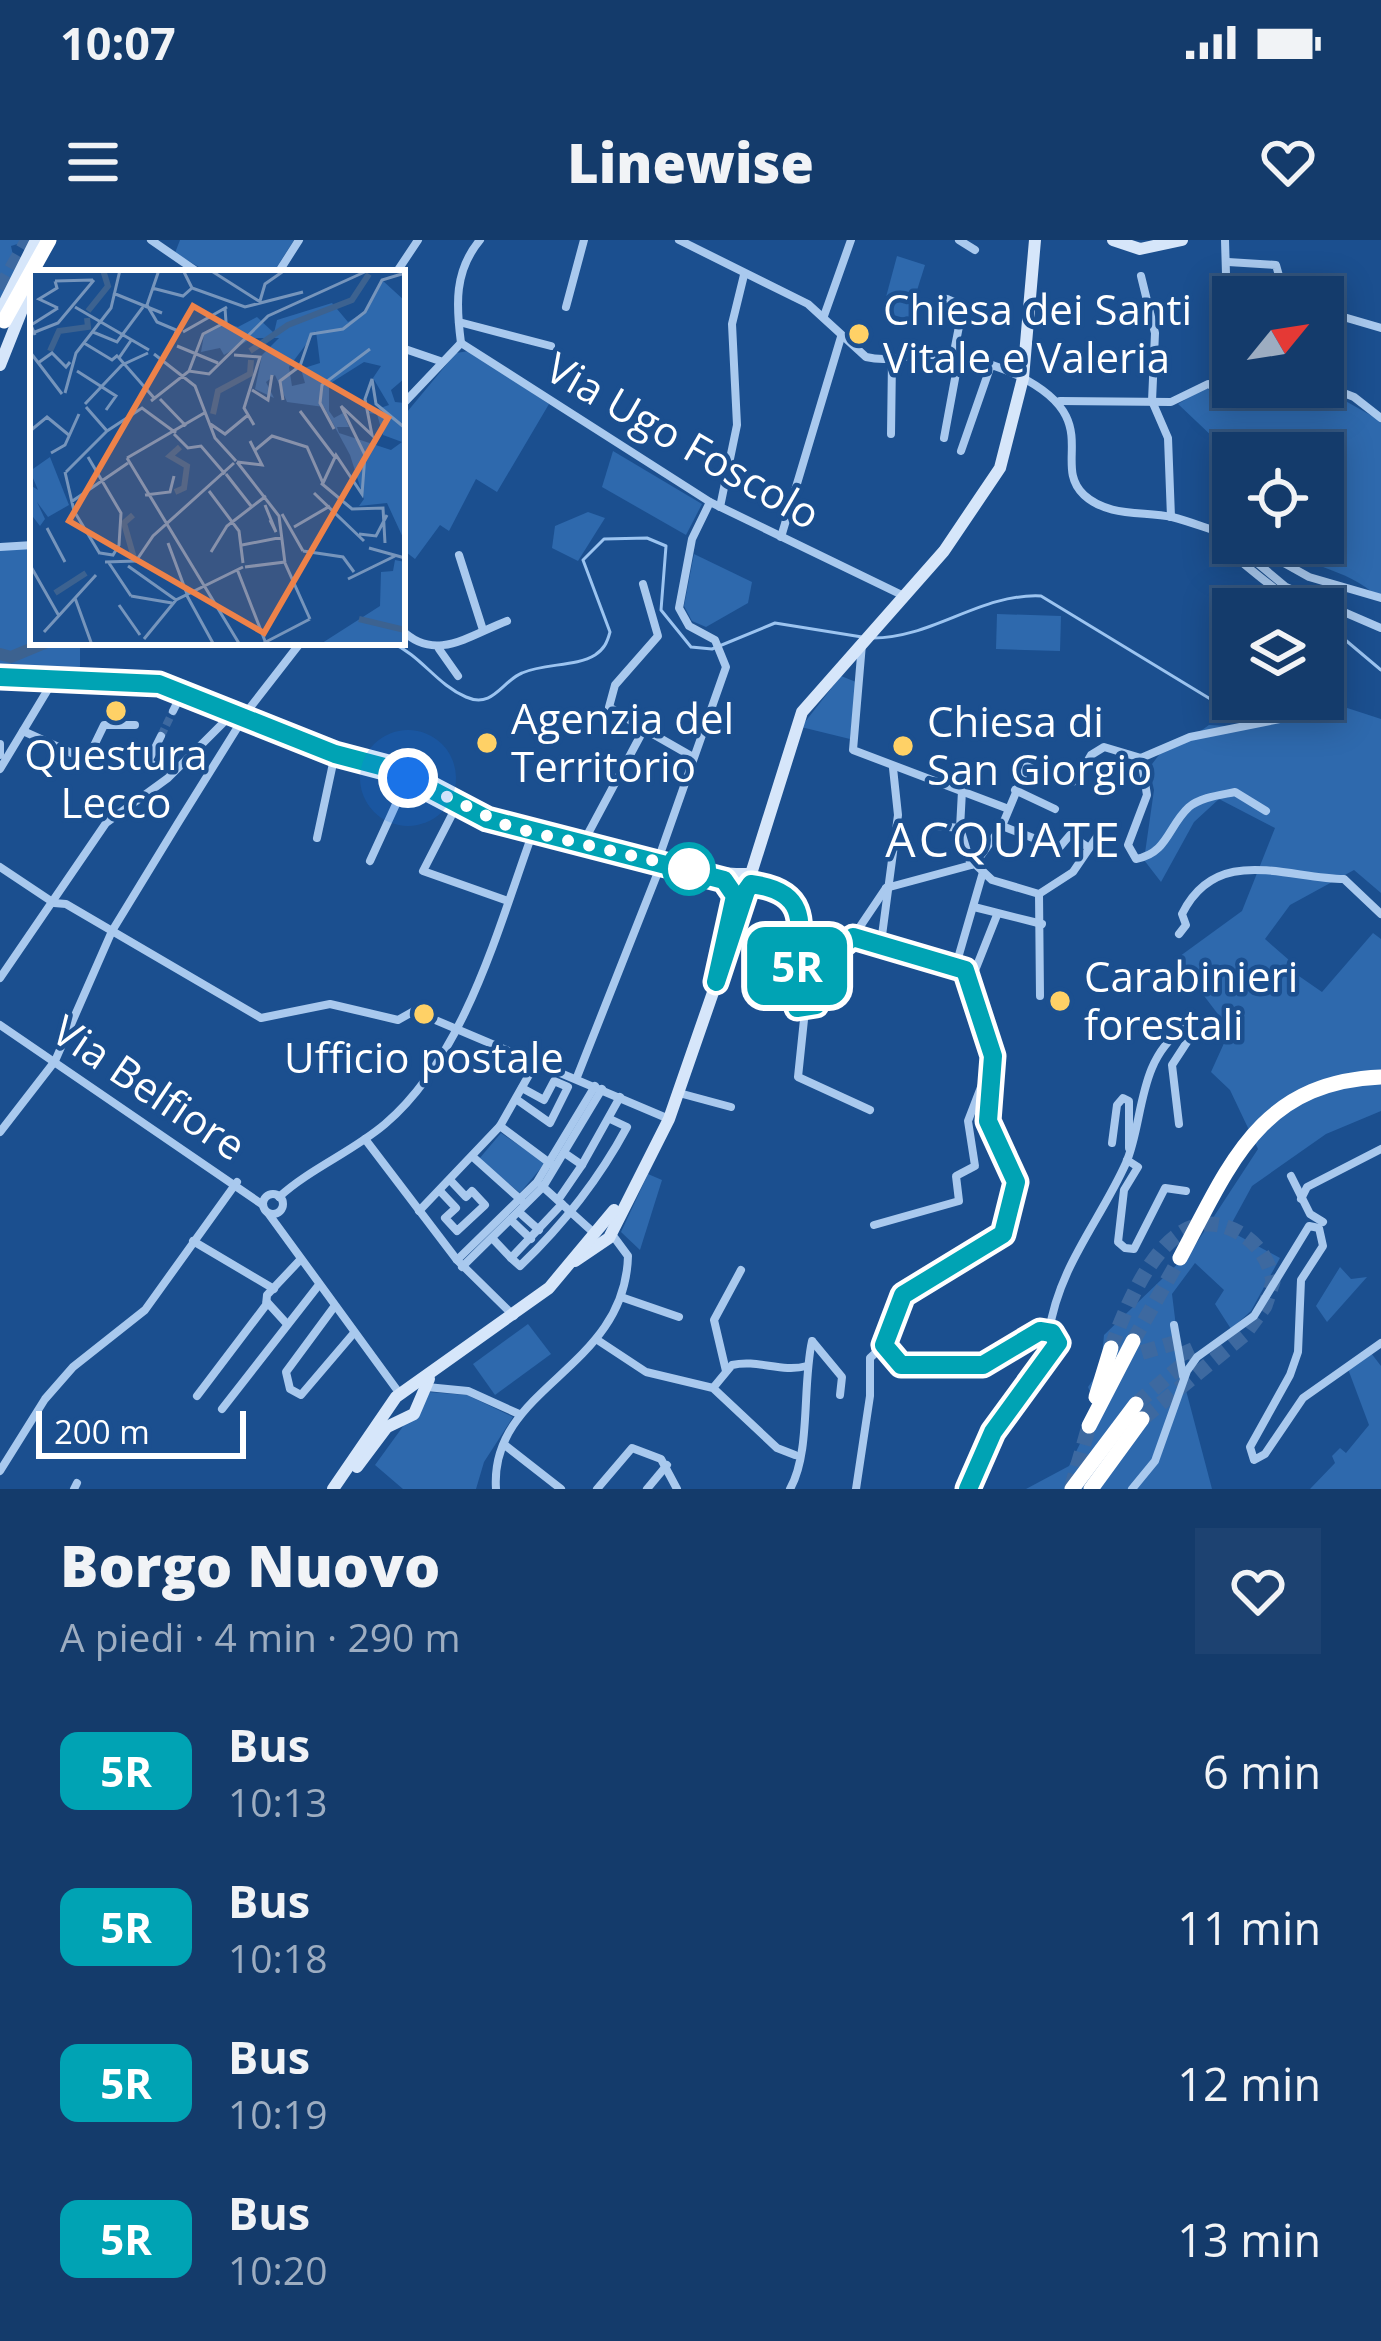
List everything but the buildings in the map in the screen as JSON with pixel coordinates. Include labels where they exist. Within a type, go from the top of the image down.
[{"type":"highway","points":[[33,270],[53,240]]},
{"type":"highway","points":[[2,316],[30,274]]},
{"type":"highway","points":[[1180,1258],[1239,1150],[1265,1118],[1323,1085],[1381,1077]]},
{"type":"highway","points":[[1112,1348],[1089,1426],[1136,1347]]},
{"type":"highway","points":[[1088,1484],[1139,1412]]},
{"type":"main road","points":[[2,316],[36,240]]},
{"type":"main road","points":[[38,270],[53,240]]},
{"type":"main road","points":[[337,1489],[397,1400],[515,1316],[602,1234],[627,1196],[679,1093],[743,881],[802,712],[959,532],[1000,468],[1023,378],[1035,240]]},
{"type":"main road","points":[[1113,240],[1134,249],[1183,240]]},
{"type":"main road","points":[[1127,240],[1160,244]]},
{"type":"main road","points":[[0,365],[30,290]]},
{"type":"main road","points":[[0,677],[146,682],[176,700],[238,716],[335,754],[375,762],[457,805],[533,832],[743,881]]},
{"type":"main road","points":[[337,1489],[387,1427],[415,1408],[427,1383]]},
{"type":"main road","points":[[397,1400],[415,1408]]},
{"type":"main road","points":[[397,1400],[403,1420]]},
{"type":"street","points":[[151,240],[195,270]]},
{"type":"street","points":[[280,270],[299,240]]},
{"type":"street","points":[[398,270],[418,240]]},
{"type":"street","points":[[405,402],[461,343],[462,267],[480,240]]},
{"type":"street","points":[[566,307],[584,240]]},
{"type":"street","points":[[679,240],[804,302],[866,357],[956,357],[1023,378],[1058,401],[1072,428],[1073,478],[1085,496],[1121,512],[1172,517],[1212,530]]},
{"type":"street","points":[[824,316],[851,240]]},
{"type":"street","points":[[959,240],[976,250]]},
{"type":"street","points":[[1226,240],[1227,276]]},
{"type":"street","points":[[1228,262],[1276,265],[1279,276]]},
{"type":"street","points":[[577,1077],[660,862],[725,667],[715,640],[689,626],[678,598],[692,538],[715,504],[737,425],[732,324],[744,275]]},
{"type":"street","points":[[1142,276],[1155,333],[1152,401],[1168,438],[1172,517]]},
{"type":"street","points":[[944,438],[963,306],[947,299]]},
{"type":"street","points":[[1344,317],[1381,328]]},
{"type":"street","points":[[458,321],[550,346]]},
{"type":"street","points":[[781,537],[841,337]]},
{"type":"street","name":"Via Ugo Foscolo","points":[[461,343],[715,504],[904,596]]},
{"type":"street","points":[[405,349],[441,361]]},
{"type":"street","points":[[891,434],[892,360]]},
{"type":"street","points":[[961,451],[991,365]]},
{"type":"street","points":[[1058,401],[1181,400],[1212,386]]},
{"type":"street","points":[[1344,396],[1381,418]]},
{"type":"street","points":[[0,547],[30,545]]},
{"type":"street","points":[[459,555],[482,631]]},
{"type":"street","points":[[1249,564],[1276,588]]},
{"type":"street","points":[[1260,564],[1286,587],[1381,628]]},
{"type":"street","points":[[1286,564],[1309,577],[1381,598]]},
{"type":"street","points":[[643,584],[658,636],[615,685],[609,707],[693,757]]},
{"type":"street","points":[[405,633],[417,644],[439,649],[507,621]]},
{"type":"street","points":[[861,642],[853,750],[1006,808]]},
{"type":"street","points":[[0,978],[106,823],[168,778],[238,716],[299,645]]},
{"type":"street","points":[[439,649],[458,676]]},
{"type":"street","points":[[0,769],[53,681]]},
{"type":"street","points":[[0,1132],[55,1060],[112,931],[238,716]]},
{"type":"street","points":[[886,888],[976,867],[1002,826],[1027,766],[1061,783],[1076,781],[1091,755],[1104,747],[1141,758],[1190,736],[1235,732],[1279,720]]},
{"type":"street","points":[[23,730],[88,760],[104,725],[135,725]]},
{"type":"street","points":[[583,844],[644,729]]},
{"type":"street","points":[[161,736],[148,762],[164,770],[174,764]]},
{"type":"street","points":[[0,744],[0,754]]},
{"type":"street","points":[[317,838],[335,754]]},
{"type":"street","points":[[1141,758],[1147,794],[1128,845],[1136,859],[1162,847],[1188,808],[1202,800],[1235,792],[1266,812]]},
{"type":"street","points":[[805,1010],[816,1005],[833,953],[853,937],[886,888],[898,815],[897,769]]},
{"type":"street","points":[[370,861],[408,778]]},
{"type":"street","points":[[956,964],[974,907],[976,867],[960,828],[962,790]]},
{"type":"street","points":[[1015,790],[1055,809]]},
{"type":"street","points":[[457,805],[423,871],[508,901]]},
{"type":"street","points":[[937,826],[960,828]]},
{"type":"street","points":[[1002,826],[1059,848],[1070,835],[1089,848]]},
{"type":"street","points":[[976,867],[992,880],[1039,894],[1073,872],[1102,828]]},
{"type":"street","points":[[279,1197],[282,1208],[266,1209],[267,1196],[279,1197],[365,1138],[407,1102],[456,1025],[533,832]]},
{"type":"street","points":[[0,866],[54,904],[66,904],[261,1018],[330,1004],[398,1020],[414,1011],[538,1059],[669,1119]]},
{"type":"street","points":[[1179,934],[1186,925],[1182,914],[1193,898],[1225,875],[1261,866],[1312,879],[1343,879],[1381,914]]},
{"type":"street","points":[[743,881],[790,898],[801,934],[794,1000],[805,1010],[808,1022],[798,1054],[798,1077],[870,1110]]},
{"type":"street","points":[[881,943],[890,899],[886,888]]},
{"type":"street","points":[[1039,894],[1040,996]]},
{"type":"street","points":[[974,907],[1042,924]]},
{"type":"street","points":[[972,979],[997,915]]},
{"type":"street","points":[[801,934],[842,943]]},
{"type":"street","points":[[853,937],[956,964],[972,979],[993,1056],[988,1121],[1016,1182],[1003,1234],[903,1295],[884,1345],[870,1358],[870,1396],[856,1489]]},
{"type":"street","name":"Via Belfiore","points":[[0,1025],[236,1182],[266,1209],[397,1400]]},
{"type":"street","points":[[1049,1332],[1066,1270],[1128,1155],[1138,1096],[1183,1029],[1189,1039],[1172,1065],[1179,1124]]},
{"type":"street","points":[[874,1225],[959,1201],[956,1176],[975,1166],[968,1121],[993,1056]]},
{"type":"street","points":[[418,1211],[500,1126],[538,1059]]},
{"type":"street","points":[[516,1099],[550,1123],[568,1087],[554,1081],[544,1100],[522,1088]]},
{"type":"street","points":[[460,1263],[520,1213],[566,1154],[598,1088]]},
{"type":"street","points":[[460,1263],[540,1185],[598,1088]]},
{"type":"street","points":[[679,1093],[730,1107]]},
{"type":"street","points":[[511,1258],[560,1202],[620,1097]]},
{"type":"street","points":[[1112,1142],[1117,1105],[1123,1098],[1129,1101],[1128,1155],[1138,1167],[1124,1190],[1118,1242],[1125,1249],[1133,1249],[1166,1188],[1186,1191]]},
{"type":"street","points":[[493,1239],[520,1266],[574,1214],[627,1127],[610,1119]]},
{"type":"street","points":[[584,1123],[601,1133]]},
{"type":"street","points":[[500,1126],[551,1164]]},
{"type":"street","points":[[365,1138],[460,1263],[515,1316]]},
{"type":"street","points":[[1301,1198],[1307,1187],[1381,1149]]},
{"type":"street","points":[[566,1154],[582,1166]]},
{"type":"street","points":[[473,1157],[521,1200]]},
{"type":"street","points":[[1291,1176],[1324,1236],[1323,1246],[1300,1280],[1298,1352],[1250,1447],[1254,1460],[1265,1454],[1303,1398],[1381,1343]]},
{"type":"street","points":[[440,1190],[456,1208],[446,1218],[457,1232],[485,1205],[472,1191],[466,1197],[451,1181]]},
{"type":"street","points":[[0,1472],[45,1400],[73,1367],[145,1310],[236,1182]]},
{"type":"street","points":[[496,1489],[495,1469],[519,1414],[599,1341],[621,1297],[628,1269],[623,1246],[540,1185]]},
{"type":"street","points":[[520,1213],[539,1230]]},
{"type":"street","points":[[512,1221],[531,1239]]},
{"type":"street","points":[[1132,1489],[1155,1461],[1184,1378],[1197,1357],[1254,1316],[1301,1232],[1318,1223]]},
{"type":"street","points":[[194,1241],[274,1289]]},
{"type":"street","points":[[196,1396],[274,1289],[301,1260]]},
{"type":"street","points":[[726,1370],[714,1320],[741,1270]]},
{"type":"street","points":[[222,1409],[318,1286]]},
{"type":"street","points":[[621,1297],[679,1317]]},
{"type":"street","points":[[266,1301],[286,1324]]},
{"type":"street","points":[[334,1307],[286,1372],[290,1389],[301,1395],[353,1334]]},
{"type":"street","points":[[1174,1324],[1184,1378]]},
{"type":"street","points":[[884,1345],[901,1365],[979,1366],[1036,1333],[1049,1332],[1057,1339],[1056,1353],[993,1432],[968,1489]]},
{"type":"street","points":[[599,1341],[646,1372],[713,1388],[777,1448],[795,1455]]},
{"type":"street","points":[[790,1489],[795,1455],[807,1428],[812,1341],[842,1377],[840,1395]]},
{"type":"street","points":[[713,1388],[726,1370],[746,1362],[790,1370],[807,1366]]},
{"type":"street","points":[[427,1383],[468,1391],[519,1414]]},
{"type":"street","points":[[506,1446],[561,1489]]},
{"type":"street","points":[[597,1489],[632,1448],[667,1465],[677,1489]]},
{"type":"street","points":[[647,1489],[667,1465]]},
{"type":"shaded area","points":[[0,240],[30,240],[11,246],[16,269],[0,301]]},
{"type":"shaded area","points":[[180,240],[294,240],[275,270],[204,270],[175,253]]},
{"type":"shaded area","points":[[897,256],[925,265],[908,319],[882,312]]},
{"type":"shaded area","points":[[469,351],[549,404],[497,492],[476,479],[449,531],[440,525],[415,559],[405,551],[405,414],[456,353]]},
{"type":"shaded area","points":[[1205,388],[1212,391],[1212,408],[1344,408],[1344,400],[1381,421],[1381,602],[1358,582],[1314,564],[1344,564],[1344,432],[1212,432],[1212,436],[1178,404]]},
{"type":"shaded area","points":[[613,451],[702,504],[686,535],[602,487]]},
{"type":"shaded area","points":[[588,512],[605,518],[578,561],[552,548],[555,526]]},
{"type":"shaded area","points":[[0,549],[30,549],[30,645],[80,646],[80,677],[0,671]]},
{"type":"shaded area","points":[[694,554],[752,582],[748,603],[706,627],[692,621],[684,606]]},
{"type":"shaded area","points":[[997,614],[1061,616],[1060,651],[996,649]]},
{"type":"shaded area","points":[[841,676],[856,682],[850,739],[801,727]]},
{"type":"shaded area","points":[[1344,707],[1381,719],[1381,893],[1354,870],[1290,905],[1265,939],[1297,967],[1296,974],[1322,992],[1373,933],[1381,939],[1381,1111],[1326,1134],[1252,1186],[1228,1230],[1280,1258],[1251,1311],[1231,1329],[1215,1304],[1224,1290],[1195,1263],[1172,1294],[1182,1375],[1212,1489],[1026,1489],[1069,1466],[1097,1409],[1088,1387],[1101,1368],[1104,1335],[1192,1250],[1258,1149],[1230,1090],[1211,1072],[1230,1030],[1176,959],[1242,911],[1275,828],[1219,799],[1194,822],[1161,882],[1144,860],[1154,790],[1149,768],[1165,747],[1181,745],[1209,725],[1247,727],[1290,720],[1344,720]]},
{"type":"shaded area","points":[[501,1133],[545,1163],[520,1193],[479,1159]]},
{"type":"shaded area","points":[[648,1174],[662,1180],[640,1250],[621,1232]]},
{"type":"shaded area","points":[[1340,1267],[1351,1279],[1367,1277],[1327,1322],[1316,1306]]},
{"type":"shaded area","points":[[528,1324],[551,1354],[495,1395],[473,1364]]},
{"type":"shaded area","points":[[1371,1353],[1381,1366],[1381,1489],[1310,1489],[1335,1463],[1332,1456],[1340,1448],[1346,1453],[1369,1425],[1348,1369]]},
{"type":"shaded area","points":[[428,1392],[467,1395],[513,1417],[484,1462],[476,1489],[403,1489],[375,1465]]},
{"type":"waterway","points":[[395,645],[446,685],[475,700],[490,697],[522,673],[587,659],[603,648],[610,632],[583,560],[604,539],[647,538],[666,546],[661,610],[691,647],[712,649],[775,623],[862,637]]},
{"type":"waterway","points":[[871,638],[915,631],[997,601],[1041,596],[1212,700]]},
{"type":"waterway","points":[[1344,639],[1381,670]]},
{"type":"waterway","points":[[0,654],[11,657],[40,645]]},
{"type":"tunnel","points":[[0,289],[28,240]]},
{"type":"tunnel","points":[[161,736],[173,711]]},
{"type":"tunnel","points":[[1111,1348],[1142,1279],[1174,1238],[1195,1226],[1217,1225],[1243,1235],[1263,1256],[1273,1282],[1265,1306],[1244,1335],[1142,1419]]},
{"type":"tunnel","points":[[1133,1341],[1180,1258]]},
{"type":"tunnel","points":[[1136,1404],[1189,1359],[1181,1341],[1140,1353]]},
{"type":"tunnel","points":[[1071,1489],[1089,1426]]},
{"type":"bus line","name":"5R","points":[[0,677],[159,684],[335,754],[375,762],[510,827],[724,880],[735,889],[735,896],[716,982],[746,891],[751,884],[766,885],[790,898],[797,913],[801,936],[797,1008],[816,1005],[833,953],[853,937],[965,970],[972,979],[993,1056],[988,1121],[992,1138],[1016,1182],[1003,1234],[903,1295],[884,1345],[891,1359],[901,1365],[979,1366],[1040,1331],[1052,1333],[1058,1343],[1056,1353],[993,1432],[968,1489]]},
{"type":"place","name":"Chiesa dei Santi Vitale e Valeria","points":[[859,334]]},
{"type":"place","name":"Questura Lecco","points":[[116,711]]},
{"type":"place","name":"Agenzia del Territorio","points":[[487,743]]},
{"type":"place","name":"Chiesa di San Giorgio","points":[[903,746]]},
{"type":"place","name":"Carabinieri forestali","points":[[1060,1001]]},
{"type":"place","name":"Ufficio postale","points":[[424,1014]]},
{"type":"district","name":"ACQUATE","points":[[1004,840]]},
{"type":"route","points":[[408,778],[510,827],[689,869]]}]
